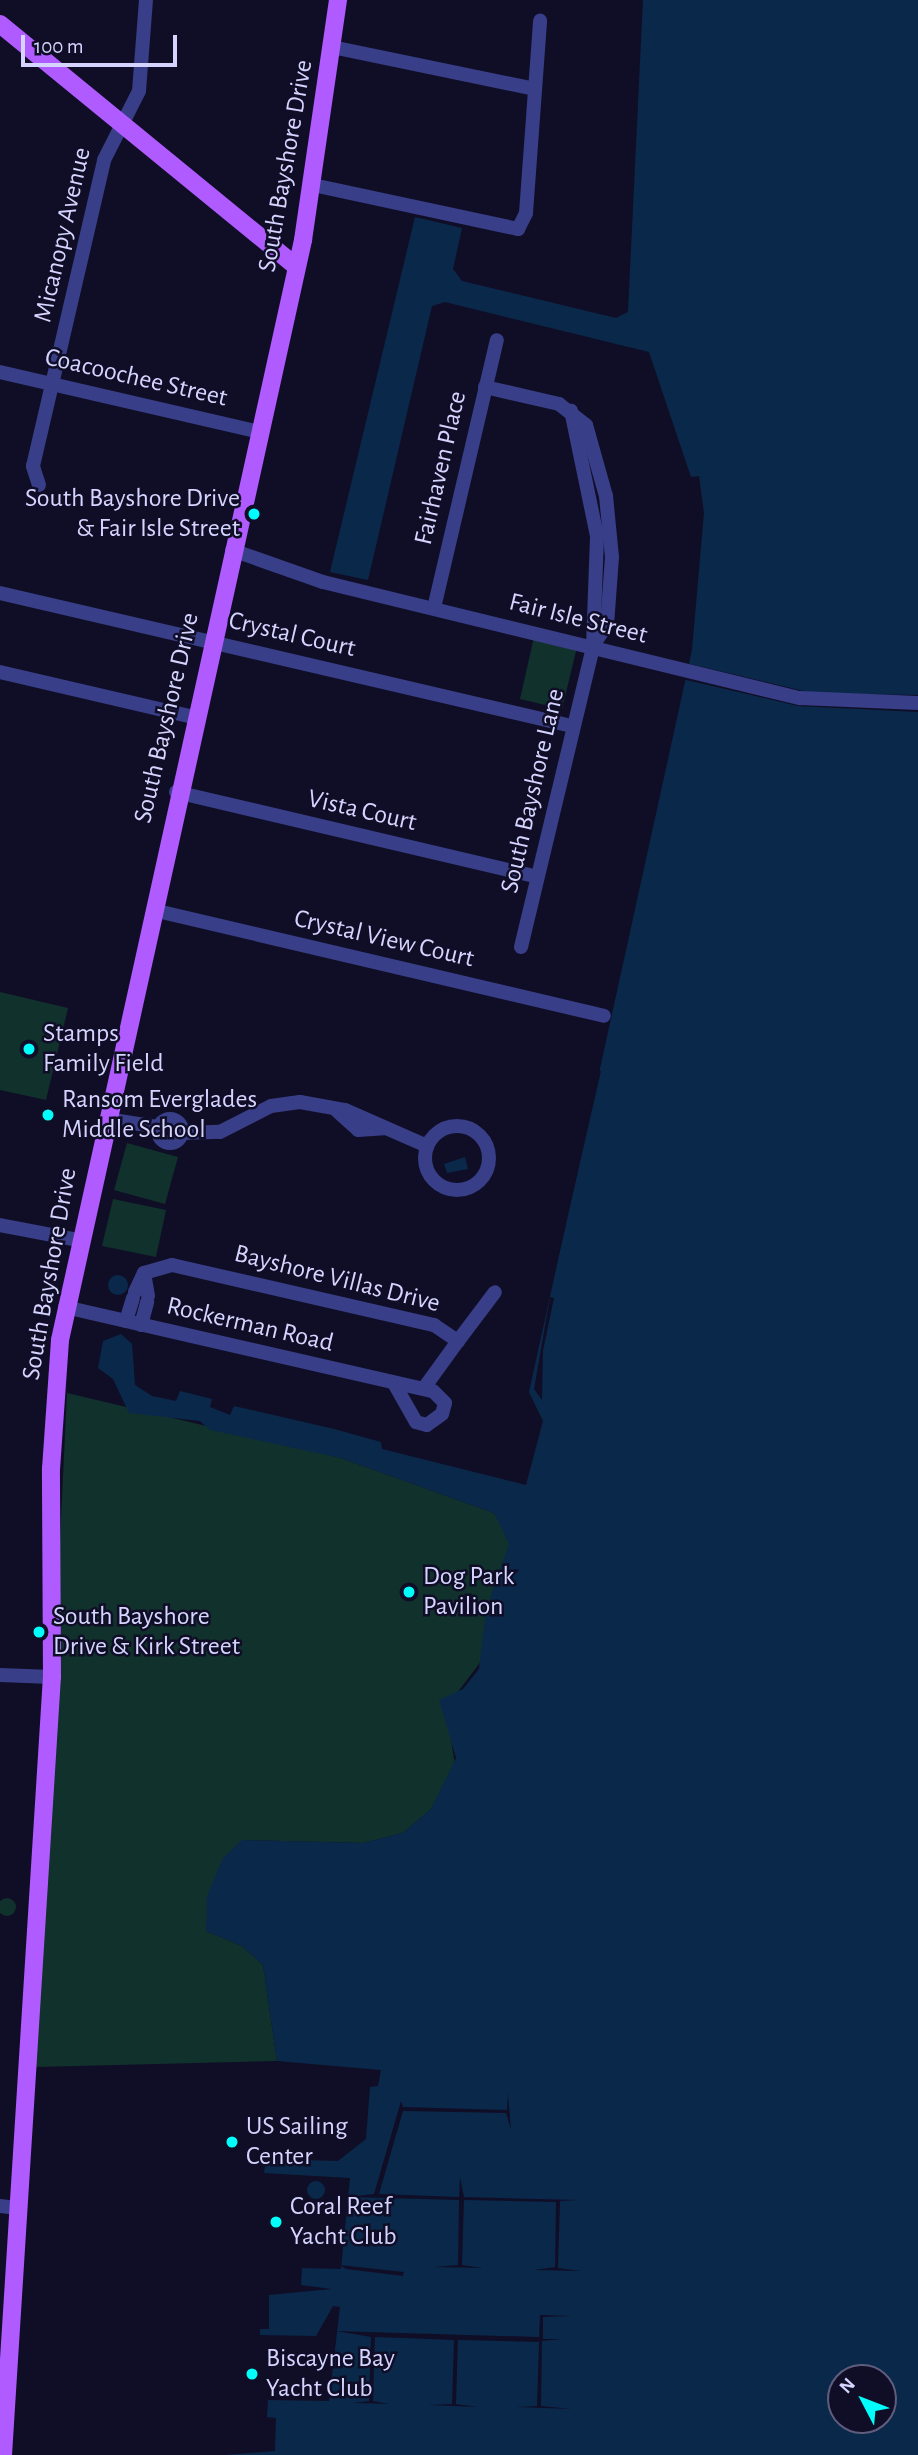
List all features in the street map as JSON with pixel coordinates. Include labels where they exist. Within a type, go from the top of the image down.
[{"type":"main road","name":"South Bayshore Drive","points":[[3,2455],[8,2207],[52,1677],[52,1419],[65,1307],[153,910],[176,792],[260,432],[313,185],[338,0]]},
{"type":"main road","points":[[0,24],[119,125],[296,266]]},
{"type":"street","name":"Micanopy Avenue","points":[[39,485],[33,466],[104,160],[119,125],[139,91],[146,0]]},
{"type":"street","points":[[313,185],[507,231],[520,228],[526,213],[530,88],[540,21]]},
{"type":"street","points":[[332,47],[530,88]]},
{"type":"street","name":"Fairhaven Place","points":[[434,608],[497,340]]},
{"type":"street","name":"Coacoochee Street","points":[[0,372],[260,432]]},
{"type":"street","name":"South Bayshore Lane","points":[[485,387],[571,411],[590,435],[609,517],[610,602],[607,625],[593,646],[521,947]]},
{"type":"street","name":"Fair Isle Street","points":[[232,550],[314,579],[593,646],[681,670],[834,704],[918,703]]},
{"type":"street","name":"Crystal Court","points":[[0,593],[572,726]]},
{"type":"street","points":[[0,672],[194,717]]},
{"type":"street","name":"Vista Court","points":[[176,792],[537,877]]},
{"type":"street","name":"Crystal View Court","points":[[153,910],[604,1016]]},
{"type":"street","points":[[107,1119],[158,1127],[169,1143],[182,1133],[220,1132],[284,1102],[335,1109],[428,1146]]},
{"type":"street","points":[[464,1127],[485,1142],[488,1166],[468,1188],[445,1187],[428,1171],[428,1146],[445,1128],[464,1127]]},
{"type":"street","points":[[0,1225],[78,1240]]},
{"type":"street","name":"Bayshore Villas Drive","points":[[133,1323],[141,1297],[144,1273],[168,1265],[216,1274],[427,1324],[458,1341],[424,1388]]},
{"type":"street","points":[[458,1341],[495,1292]]},
{"type":"street","name":"Rockerman Road","points":[[65,1307],[395,1385],[424,1388]]},
{"type":"street","points":[[395,1385],[412,1418],[427,1425],[442,1414],[445,1403],[424,1388]]},
{"type":"street","points":[[0,1675],[52,1677]]},
{"type":"green space","points":[[534,637],[577,647],[562,709],[520,699]]},
{"type":"green space","name":"Stamps Family Field","points":[[0,992],[68,1008],[46,1100],[0,1090]]},
{"type":"green space","points":[[127,1143],[178,1157],[165,1204],[114,1190]]},
{"type":"green space","points":[[113,1199],[166,1210],[156,1257],[102,1246]]},
{"type":"green space","points":[[67,1393],[341,1458],[494,1513],[507,1531],[510,1550],[482,1660],[457,1693],[448,1721],[455,1765],[431,1809],[403,1833],[363,1843],[242,1840],[206,1931],[242,1946],[263,1965],[277,2061],[35,2067]]},
{"type":"green space","points":[[7,1898],[13,1901],[16,1907],[13,1913],[7,1916],[1,1913],[-2,1907],[1,1901]]},
{"type":"water","points":[[643,0],[918,0],[918,2455],[224,2455],[275,2451],[276,2418],[267,2417],[268,2400],[329,2401],[340,2307],[333,2306],[316,2336],[260,2335],[260,2329],[269,2329],[269,2295],[332,2289],[301,2285],[302,2268],[341,2269],[350,2178],[264,2173],[266,2159],[338,2161],[366,2139],[370,2087],[378,2086],[381,2070],[277,2061],[263,1965],[242,1946],[206,1931],[207,1896],[223,1858],[242,1840],[363,1843],[403,1833],[431,1809],[456,1758],[439,1700],[463,1689],[479,1669],[486,1610],[509,1544],[494,1513],[341,1458],[210,1430],[200,1421],[129,1413],[113,1379],[98,1368],[103,1341],[121,1334],[132,1344],[135,1385],[152,1396],[176,1401],[180,1391],[212,1399],[210,1407],[230,1415],[234,1406],[334,1429],[381,1442],[382,1449],[526,1485],[543,1421],[529,1392],[692,650],[704,513],[699,476],[691,477],[649,352],[445,302],[432,306],[368,580],[330,572],[415,217],[462,228],[453,269],[462,281],[616,318],[628,312]]},
{"type":"water","points":[[465,1157],[468,1169],[447,1173],[444,1164]]},
{"type":"water","points":[[114,1275],[122,1275],[128,1285],[122,1295],[114,1295],[108,1289],[108,1281]]},
{"type":"water","points":[[316,2181],[322,2184],[325,2190],[322,2196],[316,2199],[310,2196],[307,2190],[310,2184]]},
{"type":"pier","points":[[686,663],[812,693],[918,695],[918,712],[798,706],[682,679]]},
{"type":"pier","points":[[601,1071],[552,1285],[574,1182]]},
{"type":"pier","points":[[550,1297],[554,1298],[543,1351],[542,1400],[534,1389]]},
{"type":"pier","points":[[508,2093],[511,2130],[506,2113],[403,2111],[379,2194],[459,2197],[460,2177],[464,2197],[578,2200],[560,2201],[558,2268],[582,2271],[534,2270],[555,2267],[556,2202],[464,2200],[462,2265],[483,2268],[434,2267],[458,2265],[459,2200],[346,2197],[374,2194],[401,2101],[403,2107],[507,2110]]},
{"type":"pier","points":[[340,2265],[404,2272],[403,2276],[346,2269]]},
{"type":"pier","points":[[540,2315],[572,2316],[543,2317],[543,2339],[561,2339],[542,2341],[541,2406],[572,2409],[516,2407],[537,2406],[539,2342],[458,2340],[456,2404],[478,2407],[428,2405],[452,2404],[454,2340],[375,2337],[373,2401],[389,2404],[353,2403],[369,2401],[371,2337],[336,2331],[539,2337]]},
{"type":"place","name":"South Bayshore Drive & Fair Isle Street","points":[[254,514]]},
{"type":"place","name":"Stamps Family Field","points":[[29,1049]]},
{"type":"place","name":"Ransom Everglades Middle School","points":[[48,1115]]},
{"type":"place","name":"Dog Park Pavilion","points":[[409,1592]]},
{"type":"place","name":"South Bayshore Drive & Kirk Street","points":[[39,1632]]},
{"type":"place","name":"US Sailing Center","points":[[232,2142]]},
{"type":"place","name":"Coral Reef Yacht Club","points":[[276,2222]]},
{"type":"place","name":"Biscayne Bay Yacht Club","points":[[252,2374]]}]
